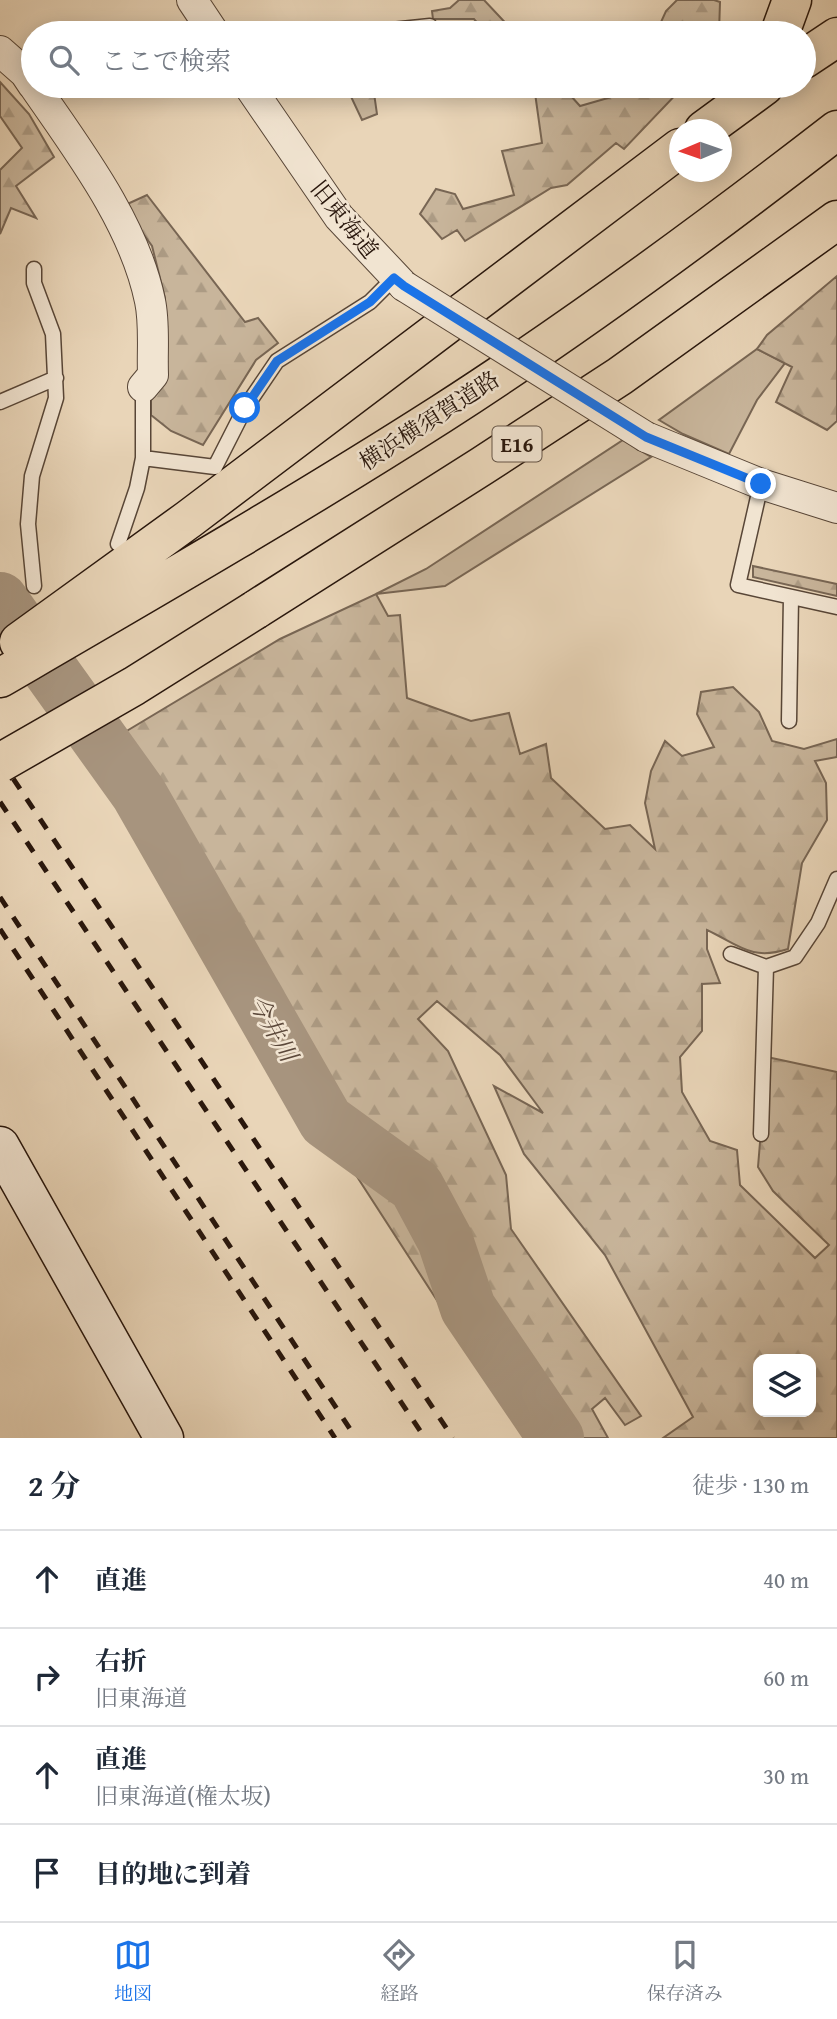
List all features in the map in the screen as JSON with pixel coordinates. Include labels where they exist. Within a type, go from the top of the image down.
[{"type":"highway","points":[[784,21],[792,0]]},
{"type":"highway","points":[[816,51],[837,37]]},
{"type":"highway","points":[[718,119],[743,98]]},
{"type":"highway","name":"横浜横須賀道路","points":[[0,678],[217,552],[442,414],[701,235],[837,130]]},
{"type":"highway","points":[[0,655],[189,519],[669,156]]},
{"type":"highway","name":"E16","points":[[0,763],[134,686],[482,467],[608,384],[837,220]]},
{"type":"street","points":[[192,0],[206,21]]},
{"type":"street","points":[[0,51],[21,69]]},
{"type":"street","points":[[43,98],[84,159],[131,241],[151,302],[153,375],[143,387]]},
{"type":"street","name":"旧東海道","points":[[257,98],[339,217],[399,282],[646,437],[761,484],[837,508]]},
{"type":"street","points":[[0,1146],[164,1438]]},
{"type":"lane","points":[[34,269],[34,283],[53,334],[56,378],[56,398],[32,476],[28,524],[34,586]]},
{"type":"lane","points":[[143,458],[215,467],[245,408],[277,361],[399,282]]},
{"type":"lane","points":[[0,402],[56,378]]},
{"type":"lane","points":[[118,544],[137,488],[143,458],[143,387]]},
{"type":"lane","points":[[761,484],[738,585],[837,607]]},
{"type":"lane","points":[[789,721],[792,597]]},
{"type":"lane","points":[[731,954],[766,967],[795,957],[818,923],[837,880]]},
{"type":"lane","points":[[761,1134],[766,967]]},
{"type":"green space","points":[[459,0],[484,0],[504,21],[433,19],[432,11],[450,8]]},
{"type":"green space","points":[[677,0],[720,2],[719,21],[661,21],[666,11]]},
{"type":"green space","points":[[0,82],[29,114],[54,157],[16,186],[36,218],[11,208],[0,234],[0,170],[22,148],[0,116]]},
{"type":"green space","points":[[352,98],[375,98],[377,114],[362,120]]},
{"type":"green space","points":[[536,98],[573,98],[580,106],[608,98],[673,98],[624,149],[616,143],[567,185],[551,188],[465,241],[457,230],[442,239],[420,214],[436,189],[455,194],[463,209],[514,195],[502,151],[542,143]]},
{"type":"green space","points":[[147,195],[245,322],[258,318],[278,343],[256,360],[203,445],[171,431],[151,415],[151,389],[162,374],[165,298],[152,246],[123,206]]},
{"type":"green space","points":[[837,276],[837,421],[827,430],[776,402],[792,367],[757,349],[767,335]]},
{"type":"green space","points":[[757,349],[785,363],[757,400],[729,454],[683,434],[659,420]]},
{"type":"green space","points":[[623,440],[651,457],[445,586],[376,594],[426,569]]},
{"type":"green space","points":[[753,566],[837,584],[837,596],[753,577]]},
{"type":"green space","points":[[376,594],[388,616],[400,615],[407,698],[471,721],[509,713],[520,754],[546,744],[551,778],[605,829],[630,825],[655,849],[645,803],[651,771],[665,741],[682,756],[714,747],[697,714],[701,692],[733,687],[759,712],[772,741],[804,749],[837,739],[837,757],[815,761],[826,783],[827,820],[802,863],[788,949],[764,953],[746,950],[707,930],[707,949],[720,983],[702,984],[702,1031],[680,1057],[682,1092],[710,1141],[737,1150],[740,1185],[815,1258],[829,1245],[773,1191],[758,1167],[767,1057],[837,1072],[837,1438],[663,1438],[693,1417],[605,1255],[524,1154],[494,1086],[543,1113],[500,1055],[437,1001],[418,1019],[448,1051],[506,1175],[511,1229],[641,1416],[625,1425],[605,1398],[592,1409],[608,1438],[526,1438],[85,756],[280,639]]},
{"type":"waterway","name":"今井川","points":[[0,600],[139,794],[326,1121],[416,1186],[445,1240],[468,1308],[556,1438]]},
{"type":"railway","points":[[0,759],[453,1438]]},
{"type":"railway","points":[[0,802],[425,1438]]},
{"type":"railway","points":[[0,897],[356,1438]]},
{"type":"railway","points":[[0,929],[335,1438]]},
{"type":"route","points":[[245,408],[277,361],[370,302],[394,278],[646,437],[761,484]]}]
